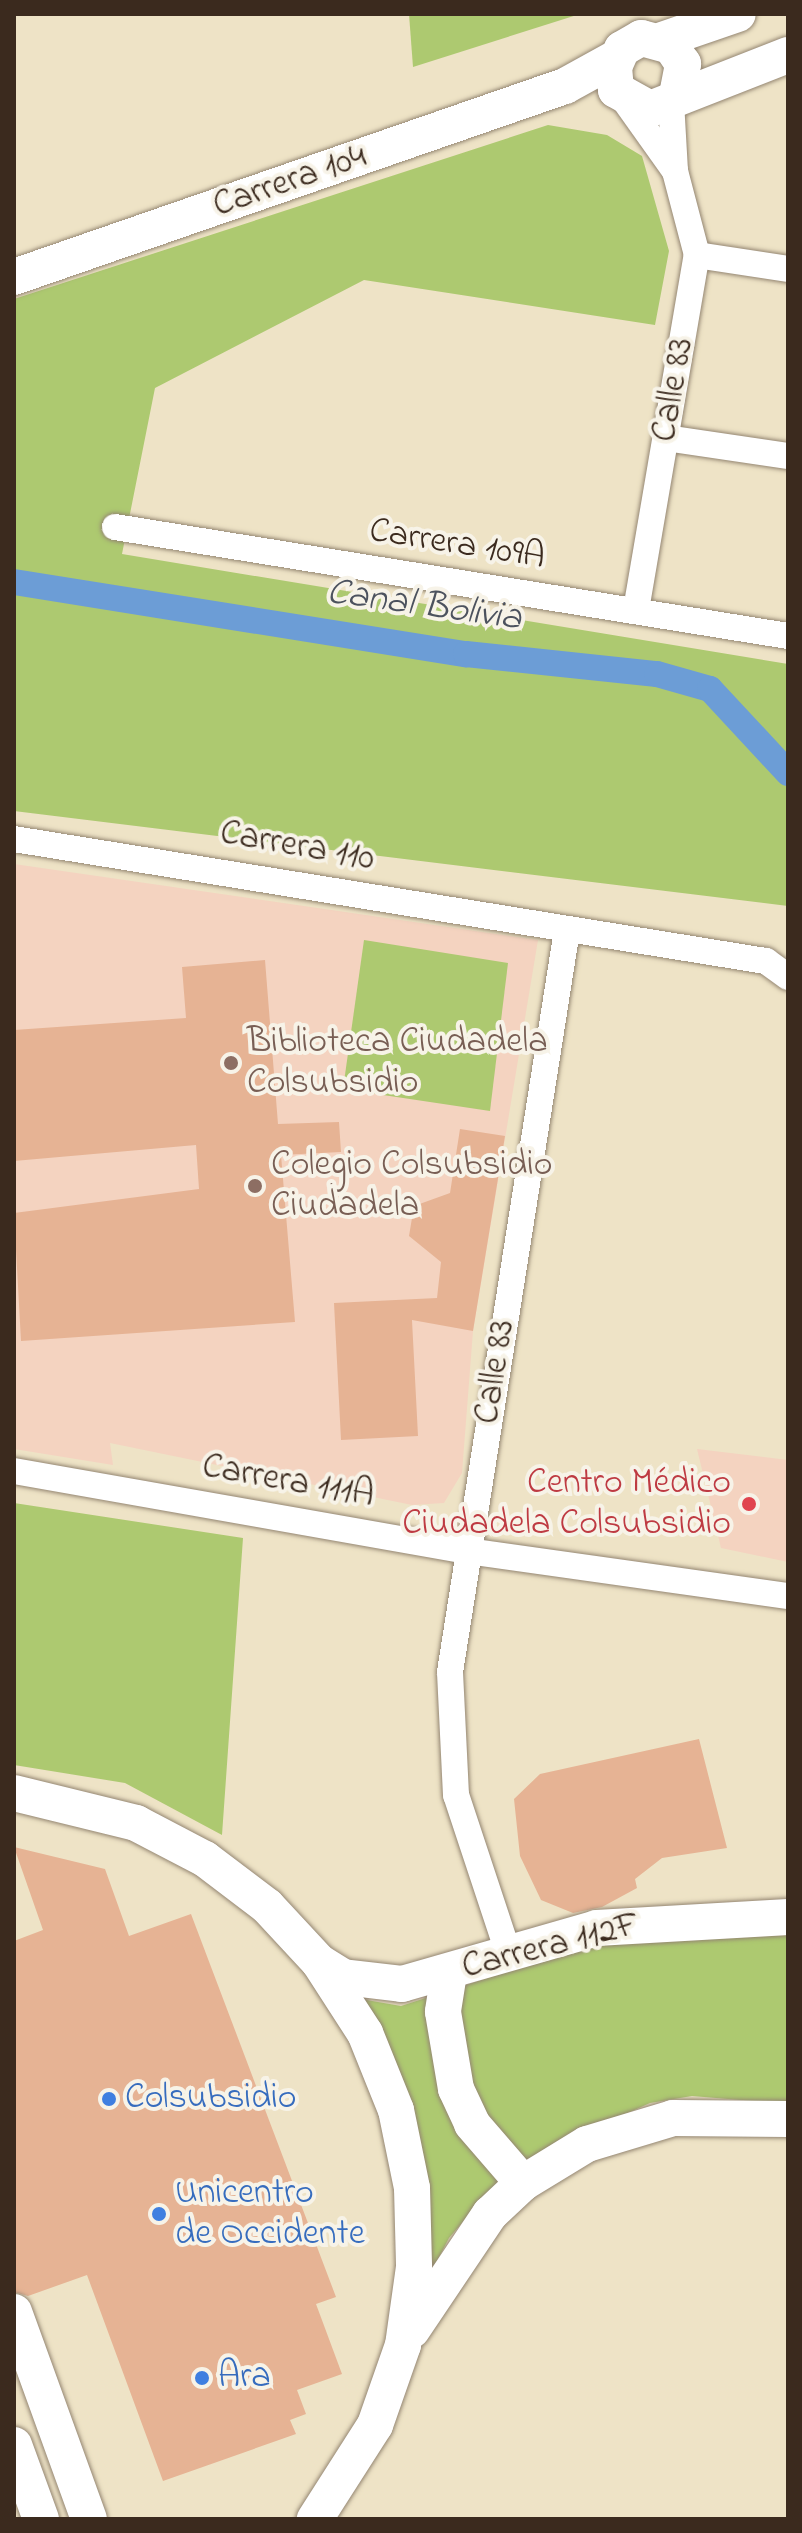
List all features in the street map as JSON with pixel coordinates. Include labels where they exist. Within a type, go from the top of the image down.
[{"type":"street","name":"Carrera 104","points":[[14,277],[565,86],[632,50],[738,14]]},
{"type":"street","points":[[632,50],[683,64],[674,99]]},
{"type":"street","points":[[632,50],[650,109],[788,55]]},
{"type":"street","name":"Calle 83","points":[[632,50],[675,171],[697,255],[636,610]]},
{"type":"street","name":"Calle 83","points":[[674,99],[675,171]]},
{"type":"street","points":[[697,255],[788,269]]},
{"type":"street","points":[[666,438],[788,456]]},
{"type":"street","name":"Carrera 109A","points":[[115,527],[788,636]]},
{"type":"street","name":"Carrera 110","points":[[14,839],[766,961],[788,977]]},
{"type":"street","name":"Calle 83","points":[[508,1952],[456,1795],[450,1753],[450,1672],[567,930]]},
{"type":"street","name":"Carrera 111A","points":[[14,1471],[467,1551],[788,1596]]},
{"type":"street","points":[[14,1793],[136,1823],[205,1859],[267,1906],[319,1962],[365,2033],[399,2126],[412,2188],[414,2267],[403,2345],[375,2425],[315,2519]]},
{"type":"street","name":"Carrera 112F","points":[[319,1962],[367,1982],[402,1984],[449,1973],[508,1952],[639,1922],[788,1917]]},
{"type":"street","points":[[449,1973],[443,2012],[456,2089],[480,2135],[523,2183]]},
{"type":"street","points":[[403,2345],[455,2258],[523,2183],[587,2144],[673,2118],[788,2119]]},
{"type":"street","points":[[14,2313],[84,2506],[39,2514],[14,2445]]},
{"type":"shaded area","name":"Colegio Colsubsidio Ciudadela","points":[[14,864],[538,940],[473,1331],[462,1473],[444,1503],[412,1505],[110,1443],[113,1465],[14,1449]]},
{"type":"shaded area","name":"Centro Médico Ciudadela Colsubsidio","points":[[697,1449],[788,1460],[788,1562],[721,1548]]},
{"type":"green space","points":[[409,14],[580,14],[413,67]]},
{"type":"green space","points":[[548,125],[607,135],[642,156],[669,251],[655,325],[364,280],[155,388],[122,554],[788,664],[788,906],[14,811],[14,299]]},
{"type":"green space","points":[[364,940],[508,963],[490,1111],[343,1089]]},
{"type":"green space","points":[[14,1503],[243,1538],[222,1835],[125,1783],[14,1765]]},
{"type":"green space","points":[[788,1935],[788,2104],[692,2096],[650,2103],[590,2130],[484,2197],[449,2238],[423,2288],[355,1998],[401,2006],[589,1945]]},
{"type":"building","points":[[265,960],[278,1124],[339,1122],[341,1152],[281,1155],[295,1322],[21,1341],[14,1213],[199,1189],[196,1145],[14,1161],[14,1030],[186,1018],[182,967]]},
{"type":"building","points":[[460,1129],[505,1136],[473,1331],[412,1320],[418,1436],[341,1440],[334,1303],[437,1298],[441,1262],[409,1236],[414,1206],[450,1193]]},
{"type":"building","points":[[699,1739],[727,1848],[662,1858],[635,1879],[637,1888],[602,1907],[573,1913],[541,1900],[520,1856],[514,1799],[540,1774]]},
{"type":"building","name":"Unicentro de Occidente","points":[[14,1847],[105,1869],[129,1936],[191,1914],[336,2297],[316,2304],[342,2374],[297,2390],[306,2414],[290,2420],[296,2434],[163,2481],[87,2275],[28,2296],[14,2292],[14,1941],[43,1930]]},
{"type":"waterway","name":"Canal Bolivia","points":[[14,582],[466,654],[657,674],[710,689],[788,773]]},
{"type":"place","name":"Biblioteca Ciudadela Colsubsidio","points":[[231,1063]]},
{"type":"place","name":"Colegio Colsubsidio Ciudadela","points":[[255,1186]]},
{"type":"place","name":"Centro Médico Ciudadela Colsubsidio","points":[[749,1504]]},
{"type":"place","name":"Colsubsidio","points":[[109,2099]]},
{"type":"place","name":"Unicentro de Occidente","points":[[159,2214]]},
{"type":"place","name":"Ara","points":[[202,2378]]}]
